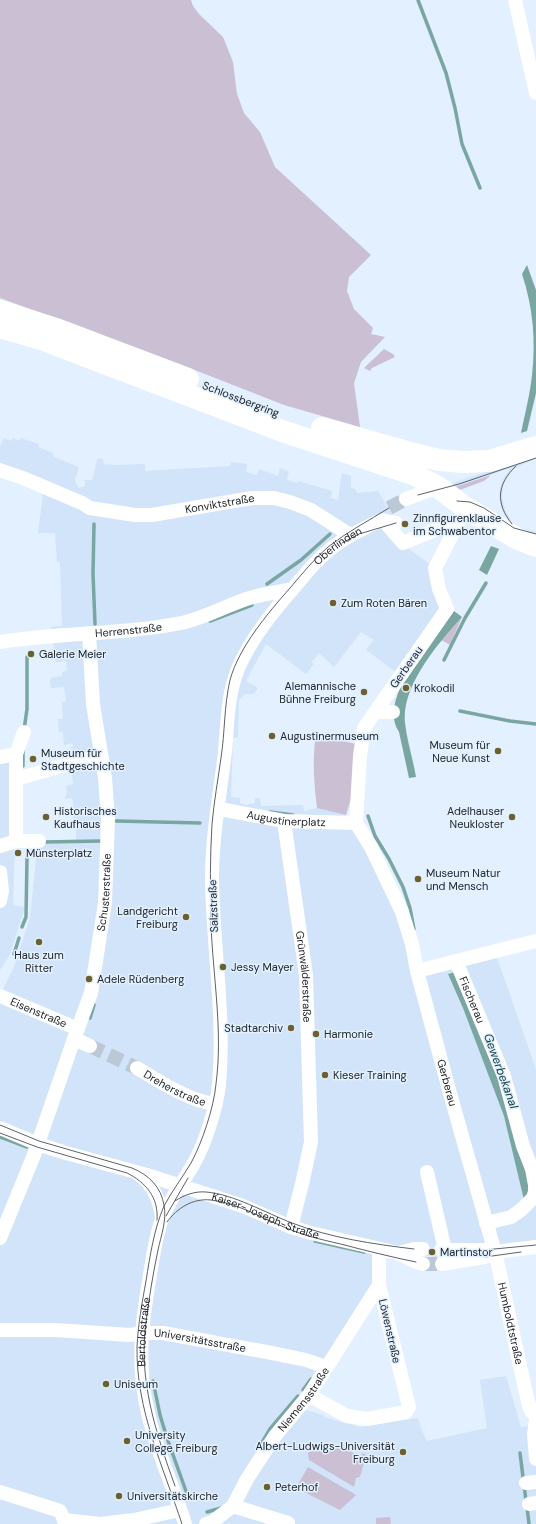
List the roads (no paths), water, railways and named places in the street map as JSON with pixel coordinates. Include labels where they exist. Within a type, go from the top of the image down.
[{"type":"main road","name":"Schlossbergring","points":[[0,311],[59,330],[282,415],[342,435],[439,460],[497,460],[536,448]]},
{"type":"main road","name":"Schlossbergring","points":[[0,327],[41,339],[282,431],[413,474],[438,487],[462,516],[536,546]]},
{"type":"street","points":[[515,0],[536,93]]},
{"type":"street","name":"Konviktstraße","points":[[0,470],[81,499],[90,508],[135,515],[152,515],[252,498],[274,498],[311,510],[350,535]]},
{"type":"street","points":[[412,497],[438,487]]},
{"type":"street","points":[[386,514],[403,543],[442,527],[462,516]]},
{"type":"street","points":[[386,514],[396,522]]},
{"type":"street","name":"Oberlinden","points":[[262,626],[314,563],[331,548],[350,535],[386,514]]},
{"type":"street","name":"Gerberau","points":[[462,516],[436,568],[438,589],[447,609],[364,728],[356,822],[371,848],[402,912],[412,944],[417,971],[486,1223],[488,1253]]},
{"type":"street","name":"Herrenstraße","points":[[0,642],[27,638],[140,630],[195,619],[253,597],[288,590],[291,591]]},
{"type":"street","name":"Salzstraße","points":[[180,1186],[200,1151],[215,1104],[219,1086],[221,1031],[213,924],[212,875],[221,810],[228,700],[234,678],[242,659],[262,626]]},
{"type":"street","name":"Schusterstraße","points":[[0,1238],[38,1144],[91,993],[105,903],[108,819],[105,778],[94,704],[89,633]]},
{"type":"street","points":[[375,712],[393,712]]},
{"type":"street","points":[[16,842],[16,754],[24,732]]},
{"type":"street","points":[[0,757],[16,754]]},
{"type":"street","points":[[16,779],[101,755]]},
{"type":"street","name":"Augustinerplatz","points":[[221,810],[284,821],[356,822]]},
{"type":"street","name":"Grünwälderstraße","points":[[284,821],[306,975],[311,1142],[291,1226]]},
{"type":"street","points":[[0,846],[16,842],[39,841]]},
{"type":"street","points":[[0,872],[2,891],[0,901]]},
{"type":"street","points":[[417,971],[536,941]]},
{"type":"street","name":"Fischerau","points":[[456,961],[504,1076],[523,1146],[532,1169],[535,1185],[534,1205],[521,1210],[511,1217],[486,1223]]},
{"type":"street","name":"Eisenstraße","points":[[0,996],[76,1034]]},
{"type":"street","points":[[76,1034],[90,1046]]},
{"type":"street","name":"Dreherstraße","points":[[137,1068],[171,1089],[199,1100],[215,1104]]},
{"type":"street","name":"Kaiser-Joseph-Straße","points":[[0,1128],[38,1144],[243,1206],[311,1233],[379,1249],[419,1256]]},
{"type":"street","name":"Kaiser-Joseph-Straße","points":[[134,1172],[144,1178],[156,1194],[162,1218]]},
{"type":"street","points":[[427,1172],[443,1250],[488,1253]]},
{"type":"street","name":"Bertoldstraße","points":[[180,1186],[162,1218],[151,1270],[141,1334],[142,1380],[148,1414],[156,1442],[185,1524]]},
{"type":"street","points":[[442,1264],[488,1253],[536,1247]]},
{"type":"street","name":"Löwenstraße","points":[[308,1395],[347,1416],[367,1419],[406,1412],[409,1407],[379,1285],[379,1249]]},
{"type":"street","name":"Humboldtstraße","points":[[488,1253],[532,1391],[531,1411],[536,1415]]},
{"type":"street","name":"Niemensstraße","points":[[206,1524],[212,1522],[233,1506],[247,1479],[274,1436],[308,1395],[379,1285]]},
{"type":"street","name":"Universitätsstraße","points":[[0,1330],[62,1331],[129,1335],[163,1333],[306,1360],[326,1367]]},
{"type":"street","points":[[536,1421],[534,1434],[536,1459]]},
{"type":"street","points":[[0,1492],[60,1511],[64,1522],[100,1524],[134,1520],[180,1510]]},
{"type":"street","points":[[233,1506],[288,1523]]},
{"type":"waterway","points":[[418,0],[446,73],[462,144],[480,188]]},
{"type":"waterway","points":[[94,524],[93,574],[95,624]]},
{"type":"waterway","points":[[267,584],[301,560],[330,534]]},
{"type":"waterway","points":[[444,660],[465,618],[486,583]]},
{"type":"waterway","points":[[210,621],[252,605]]},
{"type":"waterway","points":[[24,730],[27,709],[27,657]]},
{"type":"waterway","points":[[460,711],[510,721],[536,724]]},
{"type":"waterway","points":[[23,750],[23,766]]},
{"type":"waterway","points":[[270,812],[293,815]]},
{"type":"waterway","points":[[368,816],[375,836],[389,859],[403,887],[410,908],[414,929]]},
{"type":"waterway","points":[[116,821],[200,823]]},
{"type":"waterway","points":[[43,842],[103,841]]},
{"type":"waterway","points":[[22,927],[26,917],[27,858]]},
{"type":"waterway","points":[[14,954],[19,938]]},
{"type":"waterway","points":[[90,1018],[94,1005]]},
{"type":"waterway","points":[[0,1137],[27,1147]]},
{"type":"waterway","points":[[315,1241],[364,1252]]},
{"type":"waterway","points":[[303,1390],[311,1379]]},
{"type":"waterway","points":[[153,1381],[160,1415],[187,1494]]},
{"type":"waterway","points":[[260,1446],[270,1429],[298,1396]]},
{"type":"waterway","points":[[520,1453],[526,1501]]},
{"type":"waterway","points":[[527,1507],[529,1524]]},
{"type":"waterway","points":[[207,1512],[221,1508]]},
{"type":"tunnel","points":[[389,508],[406,499]]},
{"type":"tunnel","points":[[90,1046],[137,1068]]},
{"type":"tunnel","points":[[423,1264],[442,1264]]},
{"type":"tram line","points":[[418,495],[459,484],[536,458]]},
{"type":"tram line","points":[[512,524],[503,509],[500,494],[505,480],[516,466]]},
{"type":"tram line","points":[[457,501],[470,502],[484,508],[514,528],[536,534]]},
{"type":"tram line","points":[[182,1524],[159,1459],[146,1415],[141,1393],[137,1347],[138,1330],[155,1233],[164,1206],[191,1163],[199,1145],[207,1125],[215,1093],[218,1064],[218,1024],[211,924],[211,849],[212,824],[230,680],[240,655],[255,631],[313,562],[328,547],[350,531],[389,508]]},
{"type":"tram line","points":[[342,543],[359,534],[396,523]]},
{"type":"tram line","points":[[0,1125],[39,1141],[132,1168],[149,1178],[160,1193],[164,1205],[165,1216],[147,1313],[144,1344],[144,1365],[150,1406],[155,1426],[175,1486]]},
{"type":"tram line","points":[[0,1133],[37,1147],[127,1173],[140,1181],[150,1191],[156,1204],[157,1220]]},
{"type":"tram line","points":[[166,1216],[188,1178]]},
{"type":"tram line","points":[[175,1201],[186,1195],[194,1193],[216,1193],[238,1200],[292,1223],[322,1233],[368,1243],[414,1249]]},
{"type":"tram line","points":[[167,1222],[176,1212],[186,1205],[192,1202],[211,1200],[233,1205],[302,1234],[378,1254],[416,1262]]},
{"type":"tram line","points":[[484,1250],[536,1245]]},
{"type":"tram line","points":[[485,1257],[521,1252]]},
{"type":"place","name":"Zinnfigurenklause im Schwabentor","points":[[405,524]]},
{"type":"place","name":"Zum Roten Bären","points":[[333,603]]},
{"type":"place","name":"Galerie Meier","points":[[31,654]]},
{"type":"place","name":"Krokodil","points":[[406,688]]},
{"type":"place","name":"Alemannische Bühne Freiburg","points":[[364,692]]},
{"type":"place","name":"Augustinermuseum","points":[[272,736]]},
{"type":"place","name":"Museum für Neue Kunst","points":[[498,751]]},
{"type":"place","name":"Museum für Stadtgeschichte","points":[[33,759]]},
{"type":"place","name":"Historisches Kaufhaus","points":[[46,817]]},
{"type":"place","name":"Adelhauser Neukloster","points":[[512,817]]},
{"type":"place","name":"Münsterplatz","points":[[18,853]]},
{"type":"place","name":"Museum Natur und Mensch","points":[[418,879]]},
{"type":"place","name":"Landgericht Freiburg","points":[[186,917]]},
{"type":"place","name":"Haus zum Ritter","points":[[39,942]]},
{"type":"place","name":"Jessy Mayer","points":[[223,967]]},
{"type":"place","name":"Adele Rüdenberg","points":[[89,979]]},
{"type":"place","name":"Stadtarchiv","points":[[291,1028]]},
{"type":"place","name":"Harmonie","points":[[316,1034]]},
{"type":"place","name":"Kieser Training","points":[[325,1075]]},
{"type":"place","name":"Martinstor","points":[[432,1252]]},
{"type":"place","name":"Uniseum","points":[[106,1384]]},
{"type":"place","name":"University College Freiburg","points":[[127,1441]]},
{"type":"place","name":"Albert-Ludwigs-Universität Freiburg","points":[[403,1452]]},
{"type":"place","name":"Peterhof","points":[[267,1487]]},
{"type":"place","name":"Universitätskirche","points":[[119,1496]]},
{"type":"water label","name":"Gewerbekanal","points":[[501,1071]]}]
